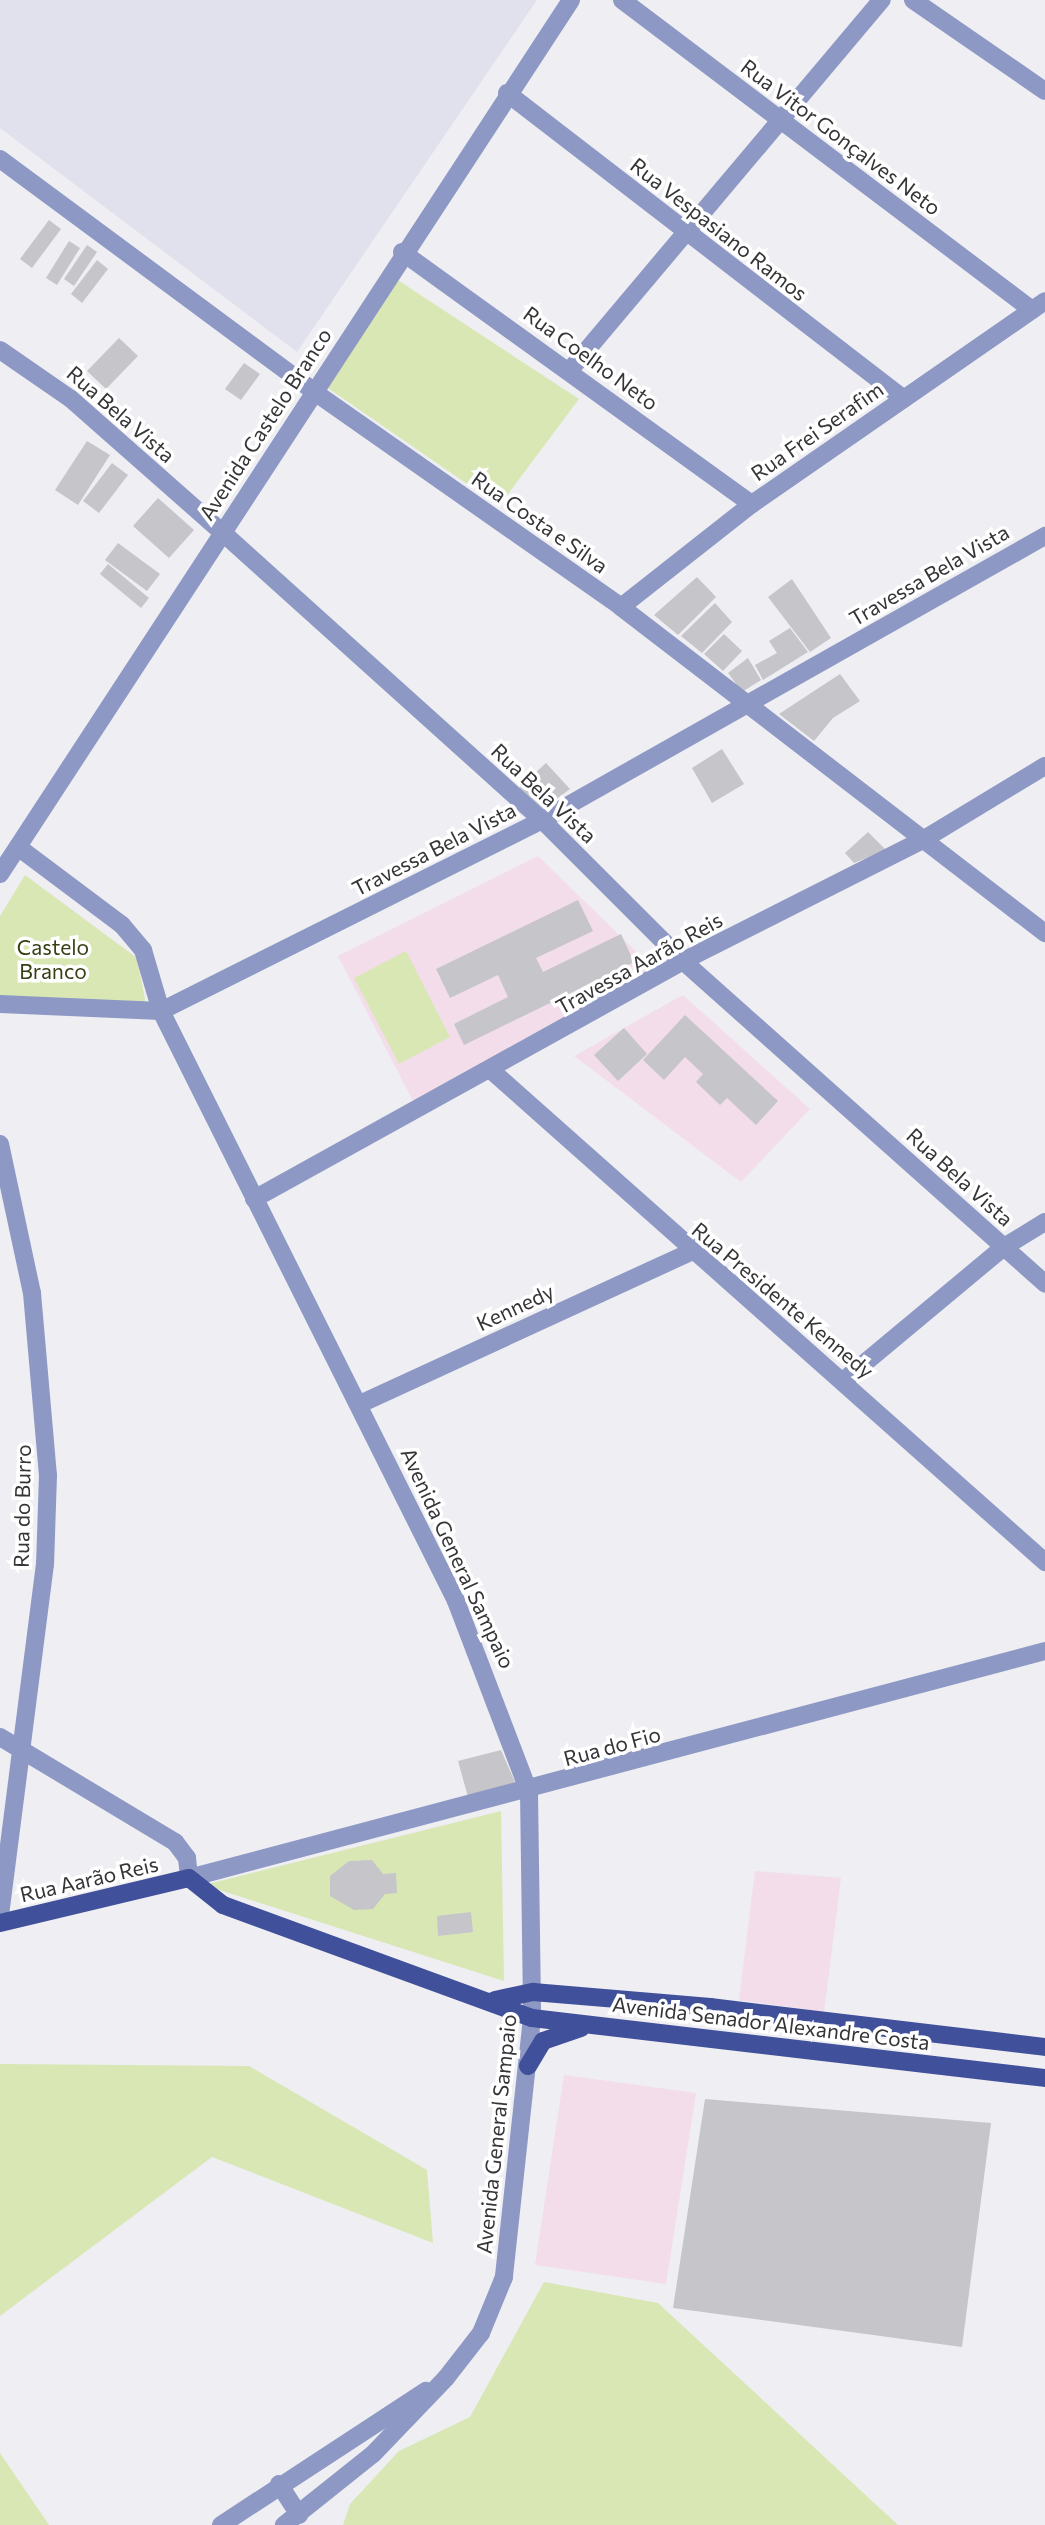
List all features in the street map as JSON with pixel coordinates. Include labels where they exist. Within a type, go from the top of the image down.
[{"type":"main road","name":"Rua Aarão Reis","points":[[0,1923],[189,1878]]},
{"type":"main road","name":"Avenida Senador Alexandre Costa","points":[[189,1878],[223,1905],[495,2000],[533,2018],[1044,2074]]},
{"type":"main road","name":"Avenida Senador Alexandre Costa","points":[[495,2000],[533,1992],[1045,2047]]},
{"type":"main road","points":[[528,2066],[551,2036],[596,2025]]},
{"type":"street","name":"Avenida Castelo Branco","points":[[0,874],[402,253],[570,0]]},
{"type":"street","name":"Rua Vitor Gonçalves Neto","points":[[622,0],[1039,306]]},
{"type":"street","points":[[570,370],[778,117],[881,0]]},
{"type":"street","points":[[913,0],[1045,91]]},
{"type":"street","name":"Rua Vespasiano Ramos","points":[[507,93],[683,231],[904,398]]},
{"type":"street","name":"Rua Costa e Silva","points":[[0,159],[313,391],[621,607],[746,705],[926,838],[1045,933]]},
{"type":"street","name":"Rua Coelho Neto","points":[[402,253],[570,370],[752,504]]},
{"type":"street","name":"Rua Frei Serafim","points":[[621,607],[752,504],[1039,306]]},
{"type":"street","name":"Rua Bela Vista","points":[[0,350],[71,399],[222,532],[542,820],[683,961],[1045,1284]]},
{"type":"street","name":"Travessa Bela Vista","points":[[0,1004],[160,1011],[542,820],[1045,536]]},
{"type":"street","name":"Travessa Aarão Reis","points":[[254,1199],[492,1071],[683,961],[926,838],[1045,766]]},
{"type":"street","name":"Avenida General Sampaio","points":[[18,847],[133,935],[160,1011],[456,1601],[529,1792],[533,2018],[504,2277],[481,2333],[446,2378],[373,2454],[291,2520]]},
{"type":"street","name":"Rua Presidente Kennedy","points":[[492,1071],[690,1252],[843,1381],[1045,1562]]},
{"type":"street","name":"Rua do Burro","points":[[0,1144],[32,1293],[48,1475],[45,1564],[0,1913]]},
{"type":"street","points":[[843,1381],[1004,1247],[1045,1222]]},
{"type":"street","name":"Kennedy","points":[[360,1405],[690,1252]]},
{"type":"street","name":"Rua do Fio","points":[[189,1878],[529,1792],[1045,1651]]},
{"type":"street","points":[[0,1737],[22,1747],[175,1842],[187,1858],[189,1878]]},
{"type":"street","name":"Avenida General Sampaio","points":[[221,2525],[279,2484],[446,2378]]},
{"type":"street","points":[[279,2484],[291,2520]]},
{"type":"shaded area","points":[[0,0],[537,0],[297,352],[0,128]]},
{"type":"shaded area","points":[[538,856],[653,968],[413,1101],[338,956]]},
{"type":"shaded area","points":[[683,995],[810,1109],[741,1182],[574,1056]]},
{"type":"shaded area","points":[[755,1871],[841,1878],[824,2012],[739,2000]]},
{"type":"shaded area","points":[[564,2075],[696,2093],[666,2284],[535,2265]]},
{"type":"green space","points":[[393,277],[579,399],[499,506],[322,384]]},
{"type":"green space","name":"Castelo Branco","points":[[25,875],[137,958],[147,1010],[0,1002],[0,916]]},
{"type":"green space","points":[[406,951],[450,1037],[399,1064],[354,978]]},
{"type":"green space","points":[[501,1811],[504,1981],[204,1885]]},
{"type":"green space","points":[[0,2064],[249,2066],[427,2170],[433,2243],[212,2157],[0,2316]]},
{"type":"green space","points":[[544,2282],[658,2303],[898,2525],[343,2525],[350,2504],[399,2451],[470,2417]]},
{"type":"green space","points":[[0,2453],[49,2525],[0,2525]]},
{"type":"building","points":[[49,220],[61,229],[32,268],[20,259]]},
{"type":"building","points":[[69,241],[80,248],[57,285],[46,278]]},
{"type":"building","points":[[87,245],[97,252],[74,286],[64,279]]},
{"type":"building","points":[[97,260],[108,269],[82,303],[71,294]]},
{"type":"building","points":[[119,338],[138,356],[106,389],[87,371]]},
{"type":"building","points":[[244,363],[260,374],[241,400],[225,389]]},
{"type":"building","points":[[87,441],[110,455],[78,505],[55,490]]},
{"type":"building","points":[[112,463],[128,475],[99,513],[83,501]]},
{"type":"building","points":[[158,498],[194,530],[169,558],[133,526]]},
{"type":"building","points":[[118,543],[160,574],[147,591],[105,560]]},
{"type":"building","points":[[108,564],[149,598],[141,608],[100,574]]},
{"type":"building","points":[[697,577],[716,597],[678,635],[654,615]]},
{"type":"building","points":[[792,579],[831,638],[810,652],[768,597]]},
{"type":"building","points":[[715,603],[732,622],[702,653],[681,636]]},
{"type":"building","points":[[790,628],[808,652],[763,680],[755,665],[777,653],[769,641]]},
{"type":"building","points":[[724,634],[742,651],[723,671],[704,654]]},
{"type":"building","points":[[748,658],[761,680],[742,692],[728,673]]},
{"type":"building","points":[[840,674],[860,701],[833,718],[814,741],[779,714]]},
{"type":"building","points":[[722,749],[744,784],[712,803],[692,768]]},
{"type":"building","points":[[546,763],[570,789],[540,811],[518,789]]},
{"type":"building","points":[[868,832],[886,850],[854,863],[845,853]]},
{"type":"building","points":[[578,900],[593,931],[536,958],[543,972],[621,934],[634,962],[464,1045],[454,1024],[508,997],[498,975],[450,998],[436,969]]},
{"type":"building","points":[[685,1015],[778,1101],[756,1125],[727,1098],[720,1105],[696,1082],[703,1074],[685,1057],[664,1080],[643,1060]]},
{"type":"building","points":[[624,1028],[647,1054],[618,1081],[594,1055]]},
{"type":"building","points":[[501,1750],[515,1782],[468,1797],[458,1761]]},
{"type":"building","points":[[372,1860],[383,1874],[396,1873],[397,1893],[385,1894],[373,1909],[354,1910],[330,1896],[330,1876],[349,1861]]},
{"type":"building","points":[[471,1912],[473,1932],[438,1936],[437,1916]]},
{"type":"building","points":[[705,2099],[991,2123],[962,2347],[673,2308]]}]
